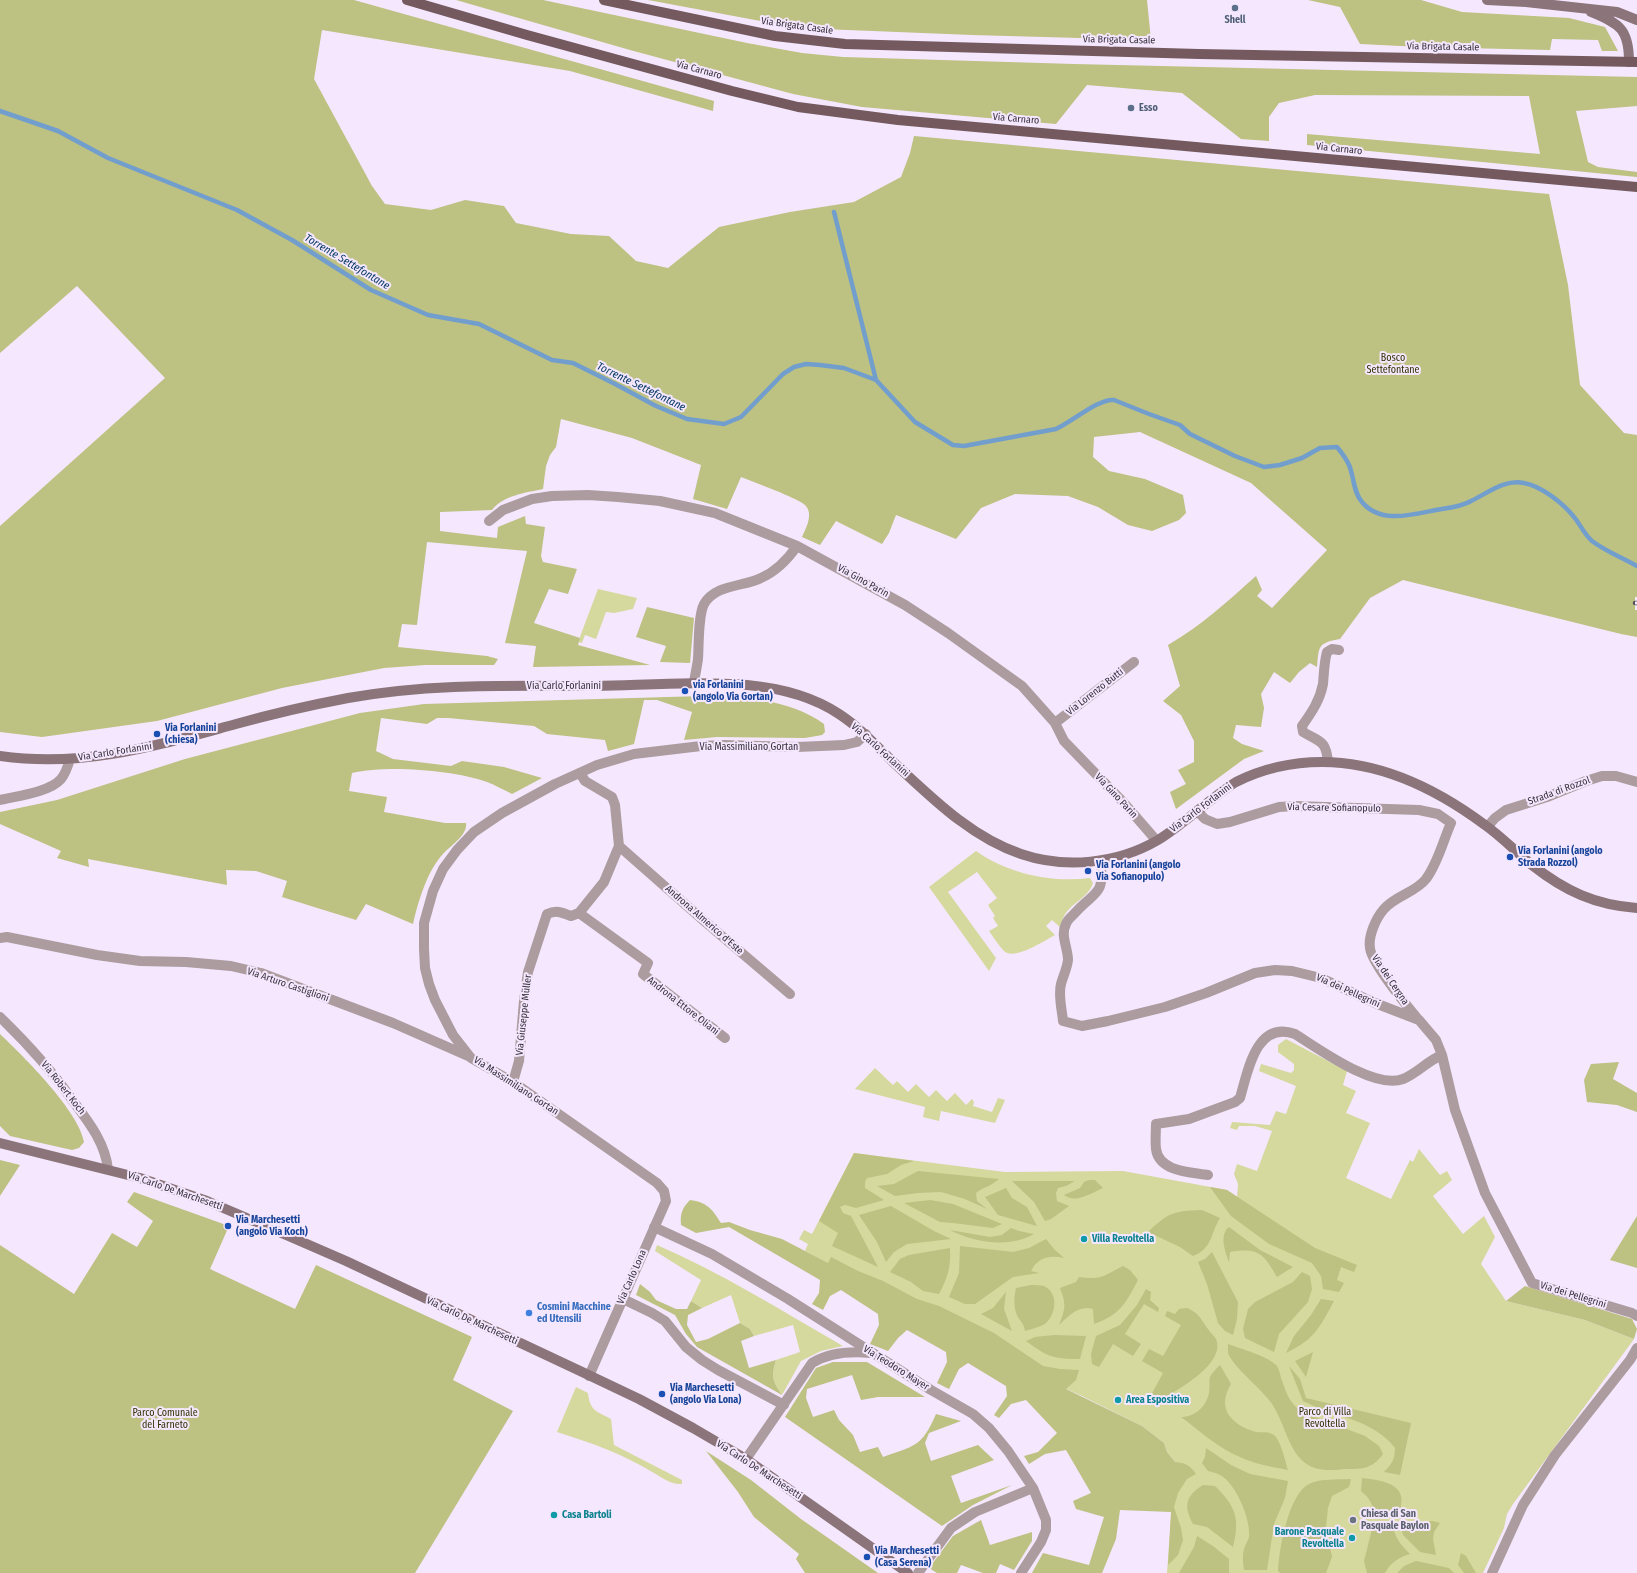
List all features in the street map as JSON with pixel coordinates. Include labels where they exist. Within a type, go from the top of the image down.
[{"type":"main road","name":"Via Carnaro","points":[[407,0],[682,78],[798,107],[820,111],[898,120],[1637,187]]},
{"type":"main road","name":"Via Brigata Casale","points":[[604,0],[775,36],[846,44],[1200,54],[1633,62]]},
{"type":"main road","points":[[1487,0],[1580,7],[1617,12],[1637,20]]},
{"type":"main road","points":[[1580,7],[1611,20],[1622,30],[1627,40],[1633,62]]},
{"type":"main road","name":"Via Carlo Forlanini","points":[[0,756],[30,759],[70,759],[121,754],[157,746],[242,722],[341,700],[390,691],[468,686],[694,683],[744,684],[783,690],[802,696],[840,714],[866,734],[934,799],[985,837],[1020,854],[1062,863],[1100,861],[1131,852],[1156,840],[1234,783],[1259,772],[1287,765],[1328,762],[1363,766],[1400,777],[1434,792],[1488,826],[1533,865],[1566,888],[1582,896],[1610,906],[1637,908]]},
{"type":"main road","name":"Via Carlo De Marchesetti","points":[[0,1142],[147,1180],[206,1201],[270,1228],[638,1399],[693,1428],[746,1459],[908,1573]]},
{"type":"street","name":"Via Gino Parin","points":[[489,521],[503,510],[532,499],[552,496],[588,495],[618,497],[660,501],[715,513],[797,546],[905,605],[948,633],[1022,686],[1055,723],[1064,741],[1123,802],[1156,840]]},
{"type":"street","points":[[694,683],[704,605],[711,596],[722,589],[762,578],[780,567],[790,557],[797,546]]},
{"type":"street","points":[[1328,762],[1327,750],[1324,744],[1303,732],[1302,726],[1316,707],[1323,683],[1324,660],[1327,652],[1332,649],[1339,650]]},
{"type":"street","name":"Via Lorenzo Butti","points":[[1055,723],[1134,662]]},
{"type":"street","name":"Via Massimiliano Gortan","points":[[666,1201],[664,1191],[657,1183],[587,1132],[513,1082],[471,1058],[453,1035],[442,1016],[428,984],[424,949],[424,923],[433,890],[443,869],[457,850],[474,832],[502,813],[555,784],[614,759],[652,751],[724,745],[824,747],[857,742],[866,734]]},
{"type":"street","points":[[0,800],[52,786],[61,780],[67,770],[70,759]]},
{"type":"street","points":[[579,913],[604,882],[619,846],[615,805],[612,797],[601,789],[585,782],[580,773]]},
{"type":"street","name":"Strada di Rozzol","points":[[1488,826],[1506,810],[1547,797],[1602,776],[1616,776],[1637,782]]},
{"type":"street","name":"Via Cesare Sofianopulo","points":[[1197,810],[1205,820],[1217,824],[1230,822],[1279,807],[1294,806],[1419,810],[1438,814],[1451,823]]},
{"type":"street","name":"Via dei Cergna","points":[[1419,1020],[1393,987],[1378,964],[1370,949],[1370,937],[1375,924],[1384,909],[1398,897],[1413,891],[1426,879],[1451,823]]},
{"type":"street","name":"Androna Almerico d'Este","points":[[619,846],[790,994]]},
{"type":"street","name":"Via dei Pellegrini","points":[[1100,861],[1103,876],[1101,885],[1096,893],[1066,924],[1063,936],[1068,960],[1060,985],[1063,1021],[1082,1026],[1108,1022],[1164,1007],[1206,993],[1255,973],[1275,970],[1292,971],[1321,978],[1375,1003],[1419,1020],[1436,1040],[1442,1055],[1455,1110],[1485,1193],[1532,1283],[1632,1313],[1637,1316]]},
{"type":"street","name":"Via Giuseppe Müller","points":[[513,1082],[519,1061],[528,972],[547,914],[554,911],[571,916],[579,913]]},
{"type":"street","name":"Androna Ettore Oliani","points":[[579,913],[648,963],[642,974],[725,1038]]},
{"type":"street","name":"Via Arturo Castiglioni","points":[[0,938],[7,937],[97,955],[140,961],[186,962],[231,966],[261,973],[393,1023],[471,1058]]},
{"type":"street","name":"Via Robert Koch","points":[[0,1017],[17,1033],[56,1077],[92,1127],[107,1156],[108,1170]]},
{"type":"street","points":[[1208,1175],[1170,1168],[1160,1159],[1156,1150],[1156,1124],[1189,1119],[1235,1102],[1240,1098],[1260,1043],[1276,1031],[1285,1031],[1295,1034],[1356,1070],[1376,1079],[1389,1081],[1402,1080],[1432,1059],[1442,1055]]},
{"type":"street","name":"Via Carlo Lona","points":[[589,1376],[666,1201]]},
{"type":"street","name":"Via Teodoro Mayer","points":[[654,1227],[712,1254],[788,1299],[873,1354],[973,1414],[989,1428],[1008,1451],[1033,1488],[1046,1520],[1046,1530],[1041,1542],[1021,1573]]},
{"type":"street","points":[[623,1299],[652,1312],[665,1321],[686,1347],[708,1363],[784,1405]]},
{"type":"street","points":[[1492,1573],[1523,1505],[1555,1455],[1630,1360],[1637,1348]]},
{"type":"street","points":[[746,1459],[812,1363],[821,1357],[850,1351],[873,1354]]},
{"type":"street","points":[[918,1573],[951,1528],[975,1512],[1033,1488]]},
{"type":"green space","name":"Bosco Settefontane","points":[[0,0],[354,0],[714,101],[713,111],[570,71],[322,30],[314,79],[372,186],[385,204],[431,210],[465,200],[504,206],[516,223],[571,234],[609,236],[636,261],[668,268],[719,227],[790,212],[854,202],[901,177],[910,153],[914,136],[1549,194],[1568,285],[1580,385],[1624,433],[1637,435],[1637,597],[1635,597],[1635,610],[1637,610],[1637,637],[1403,580],[1370,598],[1340,639],[1323,644],[1319,650],[1317,667],[1310,663],[1299,672],[1290,683],[1274,672],[1261,694],[1264,708],[1261,727],[1236,725],[1233,738],[1242,744],[1264,751],[1244,759],[1176,809],[1170,792],[1186,784],[1178,770],[1194,762],[1194,741],[1181,715],[1163,701],[1180,686],[1168,645],[1180,638],[1225,604],[1256,576],[1262,590],[1257,596],[1272,608],[1327,550],[1251,483],[1140,432],[1094,437],[1093,457],[1109,471],[1145,479],[1183,495],[1186,513],[1179,520],[1152,531],[1128,525],[1098,507],[1068,496],[1015,494],[981,508],[956,539],[896,515],[889,533],[882,544],[836,521],[820,545],[802,537],[808,521],[809,513],[805,505],[794,498],[741,477],[727,509],[693,499],[701,465],[632,438],[561,419],[556,447],[550,455],[546,466],[543,489],[522,493],[509,498],[502,501],[492,510],[440,512],[440,531],[497,538],[498,527],[525,516],[526,524],[545,527],[541,556],[543,562],[577,569],[568,594],[549,589],[534,623],[580,638],[578,645],[650,665],[533,667],[536,646],[505,643],[527,551],[427,542],[417,625],[402,624],[398,647],[487,656],[498,659],[494,665],[425,665],[384,668],[282,688],[157,721],[42,737],[0,732],[0,526],[165,378],[77,286],[0,353]]},
{"type":"green space","points":[[456,0],[543,0],[747,43],[802,53],[843,57],[1637,77],[1637,106],[1576,111],[1588,162],[1598,167],[1637,172],[1637,177],[1307,145],[1307,134],[1540,154],[1529,96],[1315,95],[1279,103],[1269,117],[1269,141],[1241,139],[1182,93],[1087,85],[1056,124],[862,107],[793,94],[630,50]]},
{"type":"green space","points":[[648,0],[1147,0],[1151,40],[798,28]]},
{"type":"green space","points":[[1308,0],[1421,0],[1462,12],[1569,18],[1605,27],[1618,51],[1602,51],[1598,40],[1552,39],[1550,50],[1360,44],[1340,7]]},
{"type":"green space","points":[[598,589],[637,598],[633,609],[614,613],[606,612],[596,639],[585,635],[582,643],[578,642]]},
{"type":"green space","points":[[647,607],[694,618],[690,663],[660,662],[666,646],[636,637]]},
{"type":"green space","points":[[703,696],[734,697],[782,704],[797,709],[824,724],[825,732],[822,735],[805,738],[717,737],[684,740],[692,712],[657,700],[644,700],[634,744],[608,751],[605,740],[547,734],[534,726],[448,718],[437,718],[427,724],[381,718],[376,751],[393,759],[451,766],[462,761],[504,767],[542,778],[512,794],[487,782],[456,774],[401,769],[383,769],[352,773],[349,791],[387,797],[384,812],[445,823],[466,823],[464,832],[443,854],[432,869],[420,897],[413,924],[366,904],[356,920],[282,897],[287,881],[256,871],[226,870],[227,885],[88,859],[89,867],[57,858],[61,851],[0,824],[0,812],[57,800],[185,759],[360,713],[424,704]]},
{"type":"green space","points":[[976,851],[1002,866],[1016,871],[1045,878],[1090,878],[1093,883],[1086,895],[1070,908],[1062,920],[1061,928],[1052,920],[1046,926],[1055,935],[1030,949],[1015,953],[1004,951],[989,931],[998,926],[993,918],[995,916],[988,905],[997,898],[977,872],[948,892],[996,958],[989,971],[929,887]]},
{"type":"green space","points":[[0,1034],[49,1085],[72,1115],[80,1129],[84,1142],[79,1148],[72,1150],[10,1136],[0,1126]]},
{"type":"green space","name":"Parco di Villa Revoltella","points":[[1286,1039],[1347,1071],[1343,1085],[1356,1091],[1346,1113],[1370,1123],[1346,1178],[1391,1199],[1410,1160],[1413,1162],[1419,1149],[1440,1175],[1447,1171],[1452,1180],[1433,1196],[1463,1234],[1484,1216],[1495,1237],[1481,1264],[1506,1301],[1585,1320],[1634,1339],[1513,1504],[1507,1514],[1504,1528],[1483,1573],[1167,1573],[1175,1462],[1167,1452],[1164,1443],[1142,1426],[1047,1380],[805,1251],[808,1244],[799,1239],[804,1230],[812,1234],[854,1153],[1005,1172],[1123,1171],[1227,1190],[1237,1197],[1238,1184],[1234,1174],[1237,1164],[1257,1171],[1272,1131],[1255,1126],[1239,1126],[1237,1130],[1230,1128],[1232,1122],[1270,1125],[1276,1111],[1286,1114],[1296,1086],[1259,1071],[1261,1064],[1291,1073],[1294,1070],[1294,1064],[1278,1052],[1278,1045]]},
{"type":"green space","points":[[1619,1062],[1613,1079],[1637,1093],[1637,1112],[1617,1105],[1587,1102],[1584,1080],[1591,1064]]},
{"type":"green space","points":[[875,1068],[893,1085],[897,1081],[908,1092],[916,1084],[929,1097],[936,1090],[947,1101],[955,1093],[966,1105],[972,1099],[974,1102],[973,1106],[992,1112],[998,1098],[1005,1100],[995,1123],[941,1111],[939,1121],[923,1117],[925,1107],[855,1089]]},
{"type":"green space","points":[[854,1153],[914,1161],[901,1165],[887,1174],[867,1178],[865,1188],[884,1200],[856,1208],[845,1205],[840,1207],[843,1213],[851,1216],[878,1267],[832,1246],[838,1233],[819,1221]]},
{"type":"green space","points":[[0,1160],[20,1165],[0,1196]]},
{"type":"green space","points":[[918,1171],[999,1179],[976,1193],[977,1201],[987,1209],[965,1199],[941,1192],[895,1196],[877,1186],[894,1184]]},
{"type":"green space","points":[[1095,1180],[1103,1188],[1084,1197],[1073,1198],[1064,1195],[1080,1188],[1084,1182]]},
{"type":"green space","points":[[1012,1181],[1075,1181],[1058,1188],[1056,1193],[1057,1201],[1069,1206],[1051,1219],[1045,1221],[1034,1202]]},
{"type":"green space","points":[[1210,1187],[1227,1190],[1315,1248],[1357,1265],[1354,1272],[1341,1267],[1337,1280],[1344,1283],[1339,1292],[1323,1289],[1321,1276],[1312,1263],[1269,1244],[1231,1216]]},
{"type":"green space","points":[[1006,1188],[1012,1198],[1027,1207],[1037,1226],[998,1215],[985,1197]]},
{"type":"green space","name":"Parco Comunale del Farneto","points":[[134,1192],[229,1226],[210,1269],[295,1309],[316,1265],[472,1337],[453,1380],[513,1411],[415,1573],[0,1573],[0,1245],[74,1294],[112,1233],[137,1247],[153,1221],[127,1202]]},
{"type":"green space","points":[[690,1200],[705,1204],[715,1214],[721,1223],[729,1222],[750,1230],[782,1239],[828,1263],[831,1257],[858,1271],[883,1281],[917,1299],[939,1306],[994,1333],[1043,1366],[1079,1370],[1076,1380],[1066,1389],[1142,1426],[1164,1443],[1167,1452],[1175,1462],[1187,1465],[1192,1468],[1196,1474],[1187,1479],[1178,1493],[1174,1507],[1181,1528],[1183,1540],[1178,1555],[1168,1565],[1171,1512],[1120,1510],[1116,1539],[1102,1573],[1032,1573],[1043,1553],[1089,1565],[1104,1517],[1076,1509],[1073,1501],[1091,1493],[1066,1450],[1045,1454],[1029,1464],[1024,1456],[1038,1452],[1057,1433],[1026,1400],[1011,1404],[999,1418],[994,1415],[1007,1396],[1006,1386],[968,1363],[959,1369],[949,1389],[937,1383],[947,1362],[946,1352],[907,1330],[898,1338],[888,1351],[870,1344],[879,1325],[878,1314],[841,1290],[830,1296],[823,1310],[812,1304],[819,1293],[820,1280],[729,1227],[696,1233],[681,1225],[682,1211]]},
{"type":"green space","points":[[930,1200],[953,1204],[1002,1224],[993,1228],[940,1222],[904,1203]]},
{"type":"green space","points":[[891,1206],[951,1239],[907,1244],[894,1252],[886,1262],[877,1242],[859,1215]]},
{"type":"green space","points":[[1202,1210],[1220,1218],[1208,1245],[1193,1256],[1180,1247],[1148,1232],[1161,1220],[1172,1214],[1185,1211]]},
{"type":"green space","points":[[1637,1216],[1637,1268],[1610,1260]]},
{"type":"green space","points":[[1229,1227],[1260,1250],[1293,1267],[1277,1277],[1264,1258],[1259,1254],[1247,1251],[1230,1252],[1229,1262],[1224,1243],[1224,1234]]},
{"type":"green space","points":[[1011,1228],[1034,1234],[1014,1241],[992,1242],[970,1238],[950,1230],[990,1237],[1002,1235]]},
{"type":"green space","points":[[1046,1239],[1064,1258],[1049,1257],[1041,1260],[1031,1271],[1039,1273],[1013,1277],[975,1304],[965,1304],[949,1297],[959,1273],[960,1246],[1013,1252],[1029,1248]]},
{"type":"green space","points":[[657,1245],[728,1280],[843,1346],[821,1351],[801,1361],[782,1395],[774,1382],[773,1371],[776,1360],[800,1352],[793,1325],[754,1336],[750,1329],[740,1323],[731,1295],[702,1308],[691,1301],[701,1280],[655,1251]]},
{"type":"green space","points":[[950,1248],[948,1272],[939,1294],[923,1291],[911,1282],[890,1272],[900,1259],[909,1255]]},
{"type":"green space","points":[[1212,1252],[1238,1302],[1237,1319],[1233,1335],[1225,1331],[1218,1323],[1207,1284],[1198,1262],[1205,1259]]},
{"type":"green space","points":[[1123,1266],[1130,1270],[1138,1280],[1126,1302],[1116,1312],[1110,1317],[1094,1324],[1093,1309],[1083,1308],[1075,1312],[1059,1325],[1064,1306],[1060,1288],[1076,1282],[1079,1277],[1093,1278],[1107,1275]]},
{"type":"green space","points":[[1302,1272],[1310,1276],[1312,1289],[1308,1302],[1279,1334],[1274,1352],[1245,1338],[1243,1329],[1248,1309],[1255,1302],[1293,1282]]},
{"type":"green space","points":[[640,1284],[650,1292],[656,1300],[676,1309],[687,1309],[691,1301],[702,1308],[688,1315],[687,1325],[696,1342],[708,1339],[740,1323],[750,1329],[754,1336],[741,1341],[749,1368],[776,1360],[773,1378],[782,1395],[697,1347],[686,1334],[675,1315],[636,1295]]},
{"type":"green space","points":[[1031,1285],[1044,1286],[1049,1289],[1054,1298],[1054,1309],[1046,1323],[1039,1327],[1025,1331],[1015,1310],[1014,1302],[1016,1288]]},
{"type":"green space","points":[[1525,1286],[1632,1319],[1637,1329],[1634,1339],[1585,1320],[1506,1301]]},
{"type":"green space","points":[[1146,1289],[1151,1292],[1150,1300],[1159,1308],[1158,1312],[1144,1304],[1125,1334],[1141,1344],[1133,1356],[1113,1344],[1099,1367],[1092,1364],[1091,1354],[1096,1336],[1120,1325],[1137,1305]]},
{"type":"green space","points":[[1006,1292],[1004,1309],[1012,1331],[981,1314],[993,1308]]},
{"type":"green space","points":[[1321,1299],[1334,1301],[1325,1318],[1310,1338],[1286,1353],[1294,1336],[1311,1315]]},
{"type":"green space","points":[[1187,1308],[1197,1314],[1216,1339],[1217,1348],[1214,1358],[1207,1367],[1188,1383],[1161,1400],[1151,1395],[1163,1373],[1142,1361],[1149,1349],[1163,1356],[1181,1325],[1165,1316],[1167,1311],[1175,1314],[1179,1309]]},
{"type":"green space","points":[[1054,1335],[1086,1336],[1080,1359],[1057,1358],[1045,1354],[1026,1341],[1035,1337]]},
{"type":"green space","points":[[1228,1344],[1273,1362],[1279,1370],[1288,1397],[1302,1412],[1365,1436],[1379,1446],[1383,1454],[1375,1463],[1362,1468],[1326,1470],[1315,1468],[1306,1464],[1294,1450],[1277,1412],[1268,1398],[1241,1371],[1231,1358],[1228,1353]]},
{"type":"green space","points":[[1313,1352],[1306,1377],[1295,1361]]},
{"type":"green space","points":[[833,1362],[867,1362],[925,1397],[878,1397],[861,1400],[852,1375],[807,1389],[806,1398],[813,1417],[834,1410],[839,1420],[853,1435],[860,1452],[878,1447],[883,1457],[916,1444],[926,1433],[936,1414],[961,1421],[929,1433],[925,1443],[931,1461],[978,1445],[994,1460],[951,1476],[961,1503],[1012,1485],[973,1505],[942,1526],[785,1417],[816,1368]]},
{"type":"green space","points":[[1220,1365],[1231,1384],[1225,1401],[1228,1414],[1239,1425],[1247,1429],[1274,1435],[1281,1446],[1288,1470],[1258,1463],[1232,1453],[1217,1444],[1181,1417],[1191,1415],[1203,1407],[1208,1398],[1210,1377]]},
{"type":"green space","points":[[1289,1366],[1300,1379],[1306,1398],[1411,1423],[1400,1475],[1384,1472],[1392,1461],[1395,1452],[1395,1448],[1386,1438],[1364,1425],[1303,1401]]},
{"type":"green space","points":[[576,1387],[588,1393],[590,1404],[595,1410],[611,1419],[614,1445],[682,1480],[682,1484],[667,1481],[631,1460],[583,1440],[557,1432]]},
{"type":"green space","points":[[1206,1448],[1231,1465],[1250,1474],[1288,1481],[1285,1498],[1274,1524],[1267,1570],[1244,1570],[1243,1552],[1249,1537],[1248,1521],[1237,1494],[1232,1486],[1220,1475],[1208,1471],[1202,1463],[1205,1457]]},
{"type":"green space","points":[[706,1451],[751,1480],[801,1519],[878,1573],[805,1573],[796,1559],[799,1554],[754,1517],[738,1492]]},
{"type":"green space","points":[[1362,1478],[1382,1481],[1395,1487],[1399,1491],[1401,1497],[1401,1507],[1396,1517],[1375,1516],[1371,1502],[1361,1491]]},
{"type":"green space","points":[[1351,1479],[1349,1487],[1332,1496],[1328,1508],[1326,1527],[1332,1557],[1326,1573],[1280,1573],[1278,1571],[1280,1550],[1286,1524],[1295,1499],[1302,1490],[1314,1482]]},
{"type":"green space","points":[[1203,1485],[1215,1486],[1228,1500],[1232,1507],[1236,1520],[1233,1547],[1207,1527],[1193,1524],[1188,1511],[1188,1502],[1193,1493]]},
{"type":"green space","points":[[981,1520],[990,1545],[1032,1532],[1032,1541],[1014,1570],[1000,1564],[996,1573],[983,1573],[961,1565],[957,1573],[937,1573],[929,1568],[953,1536]]},
{"type":"green space","points":[[1433,1521],[1440,1523],[1434,1532],[1433,1539],[1436,1555],[1420,1552],[1403,1535],[1401,1527],[1404,1524]]},
{"type":"green space","points":[[1391,1524],[1398,1540],[1410,1554],[1395,1561],[1389,1566],[1385,1573],[1367,1573],[1364,1561],[1373,1525]]},
{"type":"green space","points":[[1197,1536],[1213,1546],[1229,1559],[1229,1573],[1179,1573],[1194,1547]]},
{"type":"green space","points":[[1461,1553],[1466,1556],[1476,1573],[1464,1573],[1458,1565]]},
{"type":"green space","points":[[1416,1561],[1449,1568],[1454,1573],[1397,1573],[1404,1566]]},
{"type":"waterway","name":"Torrente Settefontane","points":[[0,111],[58,131],[108,158],[237,210],[292,240],[371,290],[428,315],[479,324],[552,360],[573,363],[656,406],[687,419],[724,424],[741,417],[783,374],[794,367],[806,364],[844,368],[876,380],[915,422],[953,445],[964,446],[1056,429],[1093,406],[1108,400],[1114,400],[1180,425],[1190,434],[1235,456],[1264,467],[1280,465],[1302,458],[1320,448],[1337,447],[1349,465],[1355,489],[1359,498],[1369,509],[1387,516],[1416,514],[1458,506],[1510,483],[1517,482],[1531,485],[1544,491],[1564,506],[1592,541],[1597,545],[1637,566]]},
{"type":"waterway","points":[[834,212],[876,380]]},
{"type":"place","name":"Shell","points":[[1235,8]]},
{"type":"place","name":"Esso","points":[[1131,108]]},
{"type":"place","name":"via Forlanini (angolo Via Gortan)","points":[[685,691]]},
{"type":"place","name":"Via Forlanini (chiesa)","points":[[157,734]]},
{"type":"place","name":"Via Forlanini (angolo Strada Rozzol)","points":[[1510,857]]},
{"type":"place","name":"Via Forlanini (angolo Via Sofianopulo)","points":[[1088,871]]},
{"type":"place","name":"Via Marchesetti (angolo Via Koch)","points":[[228,1226]]},
{"type":"place","name":"Villa Revoltella","points":[[1084,1239]]},
{"type":"place","name":"Cosmini Macchine ed Utensili","points":[[529,1313]]},
{"type":"place","name":"Via Marchesetti (angolo Via Lona)","points":[[662,1394]]},
{"type":"place","name":"Area Espositiva","points":[[1118,1400]]},
{"type":"place","name":"Casa Bartoli","points":[[554,1515]]},
{"type":"place","name":"Chiesa di San Pasquale Baylon","points":[[1353,1520]]},
{"type":"place","name":"Barone Pasquale Revoltella","points":[[1352,1538]]},
{"type":"place","name":"Via Marchesetti (Casa Serena)","points":[[867,1557]]}]
